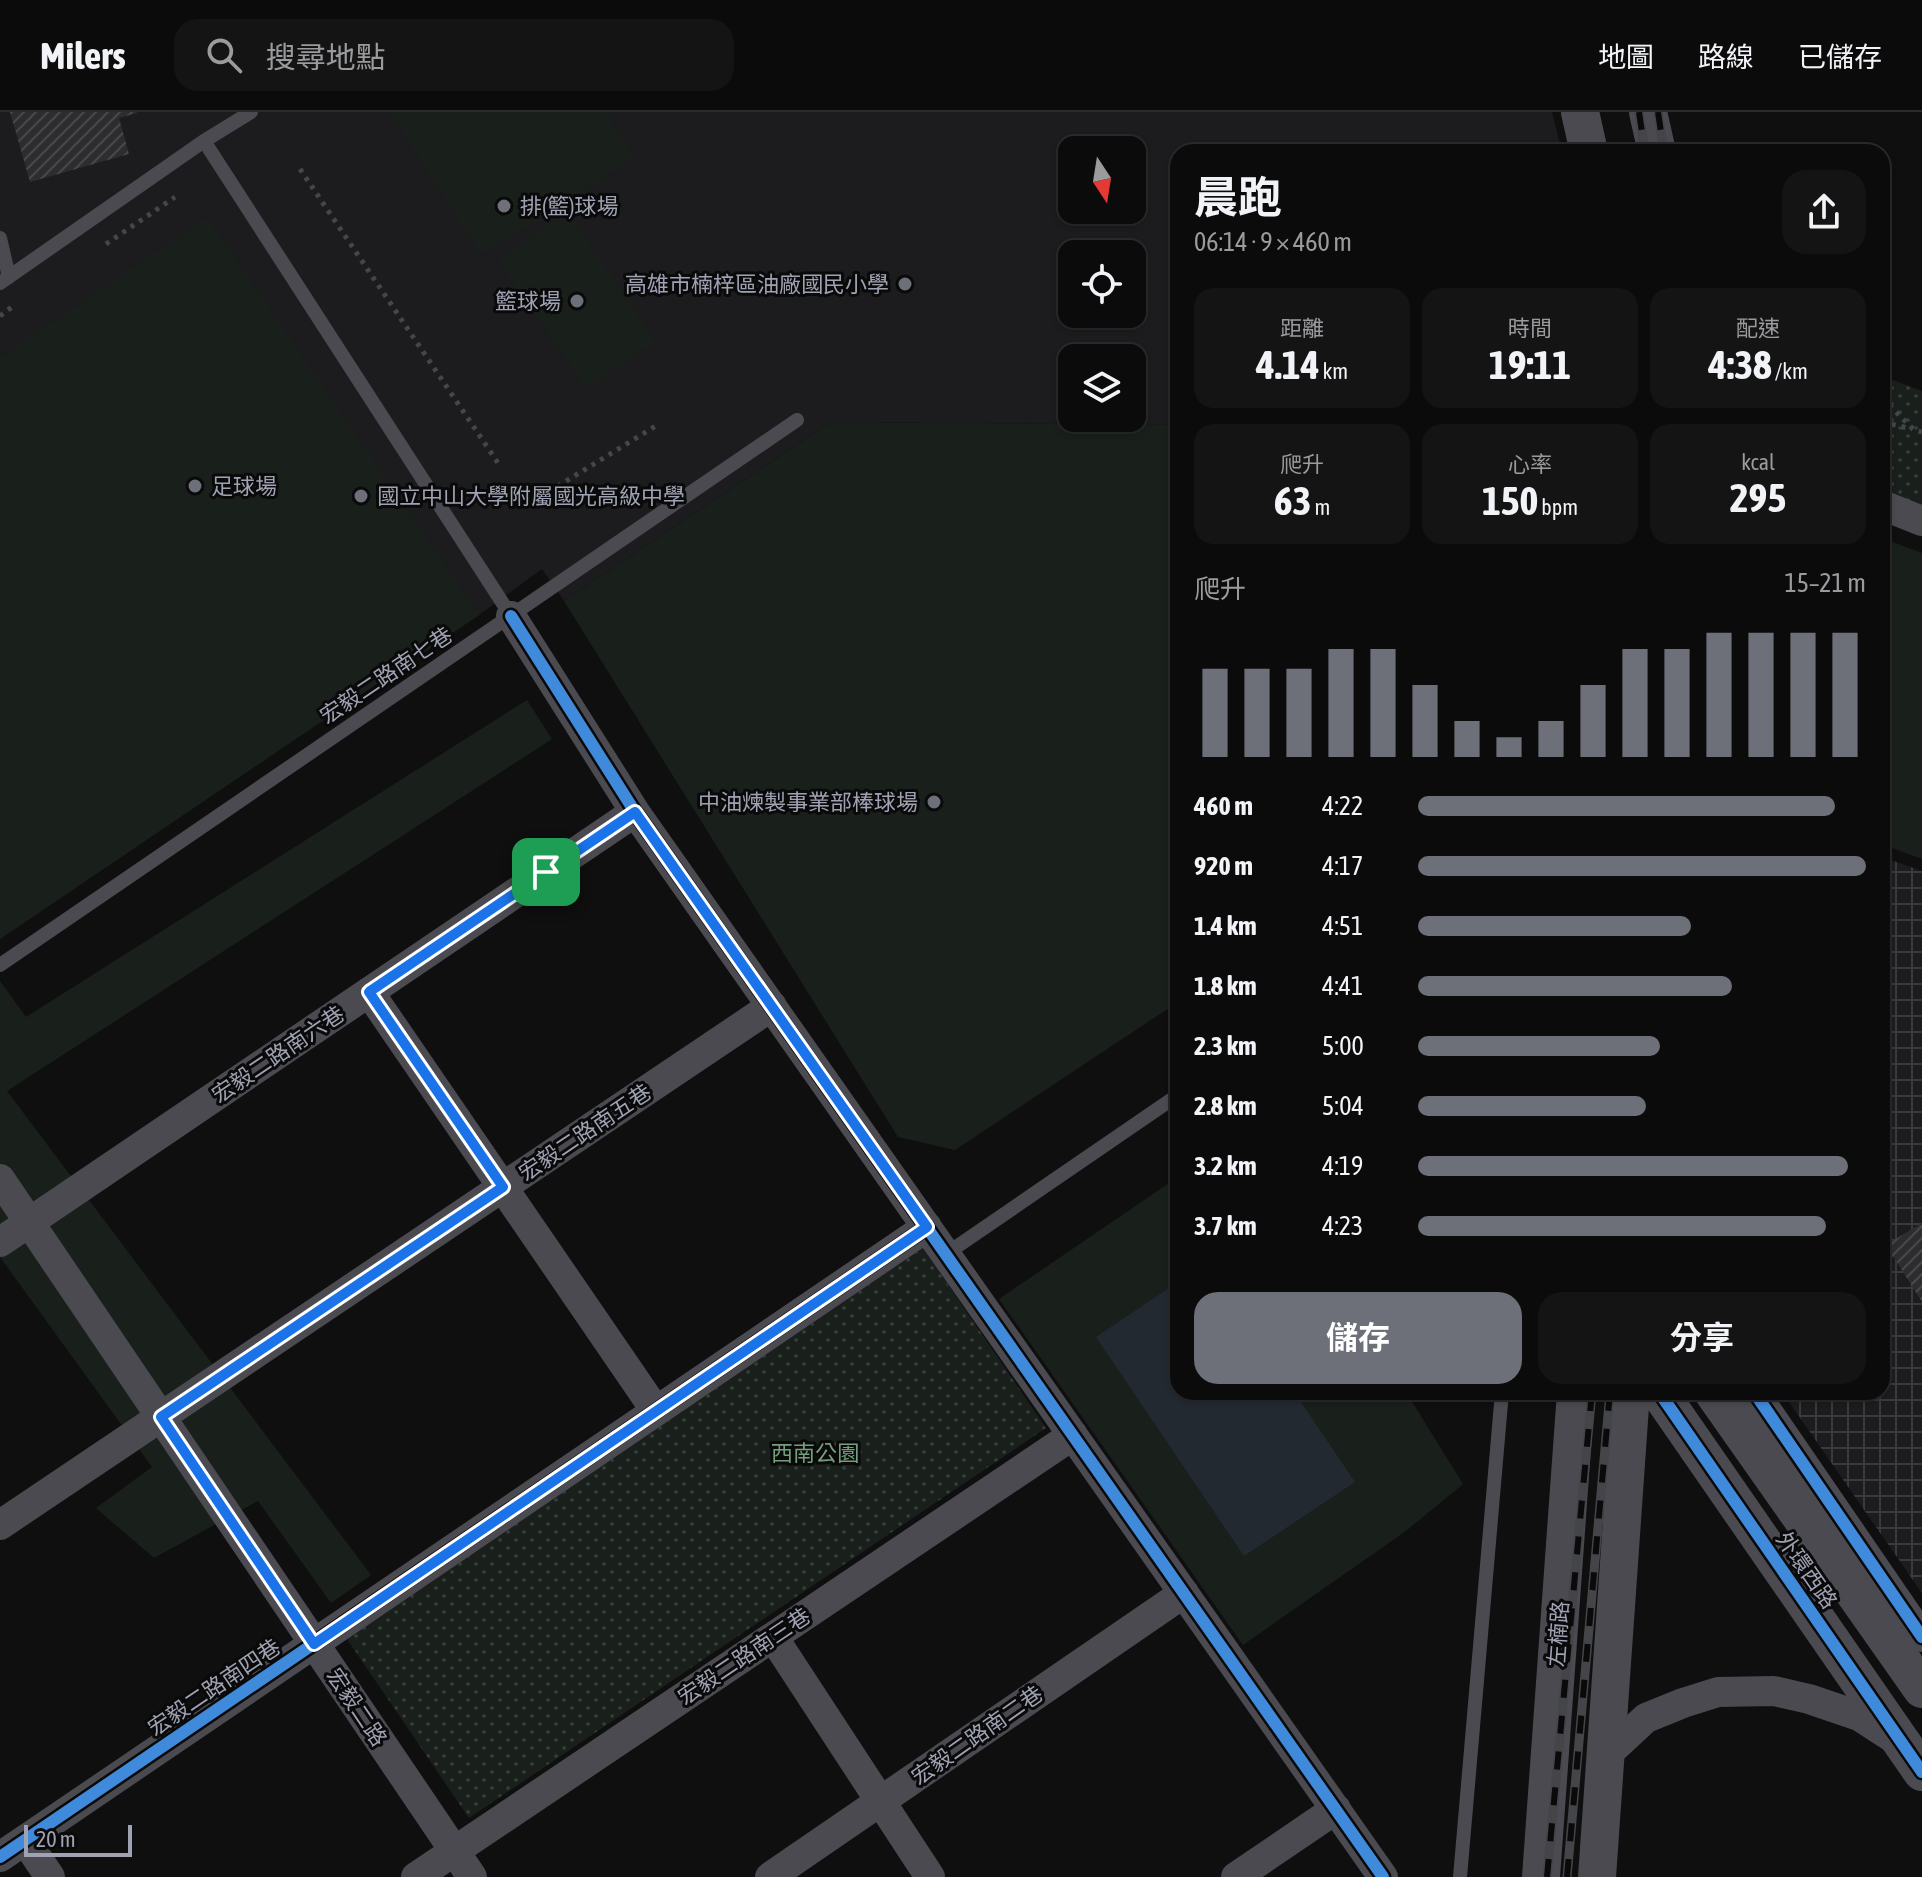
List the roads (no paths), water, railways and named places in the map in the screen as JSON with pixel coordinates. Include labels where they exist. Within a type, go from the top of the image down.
[{"type":"street","points":[[1580,112],[1587,144]]},
{"type":"street","points":[[1648,112],[1655,144]]},
{"type":"street","points":[[1890,508],[1922,521]]},
{"type":"street","points":[[511,616],[635,812],[1383,1877]]},
{"type":"street","name":"宏毅二路南六巷","points":[[0,1242],[635,812]]},
{"type":"street","points":[[369,992],[656,1411]]},
{"type":"street","name":"宏毅二路南五巷","points":[[0,1525],[772,1006]]},
{"type":"street","name":"宏毅二路","points":[[0,1179],[472,1877]]},
{"type":"street","name":"宏毅二路南四巷","points":[[0,1857],[927,1227]]},
{"type":"street","name":"左楠路","points":[[1541,1877],[1575,1400]]},
{"type":"street","points":[[1597,1877],[1630,1400]]},
{"type":"street","name":"外環西路","points":[[1665,1400],[1913,1759]]},
{"type":"street","name":"外環西路","points":[[1719,1400],[1922,1689]]},
{"type":"street","points":[[1759,1400],[1922,1637]]},
{"type":"street","name":"宏毅二路南三巷","points":[[416,1877],[1073,1435]]},
{"type":"street","name":"宏毅二路南二巷","points":[[770,1877],[1184,1593]]},
{"type":"street","points":[[773,1637],[930,1877]]},
{"type":"street","name":"外環西路","points":[[1605,1756],[1646,1718],[1683,1703],[1718,1692],[1774,1691],[1859,1716],[1913,1759]]},
{"type":"street","points":[[1236,1877],[1336,1809]]},
{"type":"street","points":[[25,1840],[50,1877]]},
{"type":"lane","points":[[0,238],[4,280],[204,141],[251,112]]},
{"type":"lane","points":[[204,141],[511,616]]},
{"type":"lane","name":"宏毅二路南七巷","points":[[0,965],[797,420]]},
{"type":"lane","points":[[946,1254],[1170,1100]]},
{"type":"lane","points":[[1460,1877],[1501,1400]]},
{"type":"railway","points":[[1639,112],[1644,144]]},
{"type":"railway","points":[[1658,112],[1663,144]]},
{"type":"railway","points":[[1547,1877],[1591,1400]]},
{"type":"railway","points":[[1567,1877],[1609,1400]]},
{"type":"place","name":"排(籃)球場","points":[[504,206]]},
{"type":"place","name":"高雄市楠梓區油廠國民小學","points":[[905,284]]},
{"type":"place","name":"籃球場","points":[[577,301]]},
{"type":"place","name":"足球場","points":[[195,486]]},
{"type":"place","name":"國立中山大學附屬國光高級中學","points":[[361,496]]},
{"type":"place","name":"中油煉製事業部棒球場","points":[[934,802]]},
{"type":"park label","name":"西南公園","points":[[815,1453]]}]
